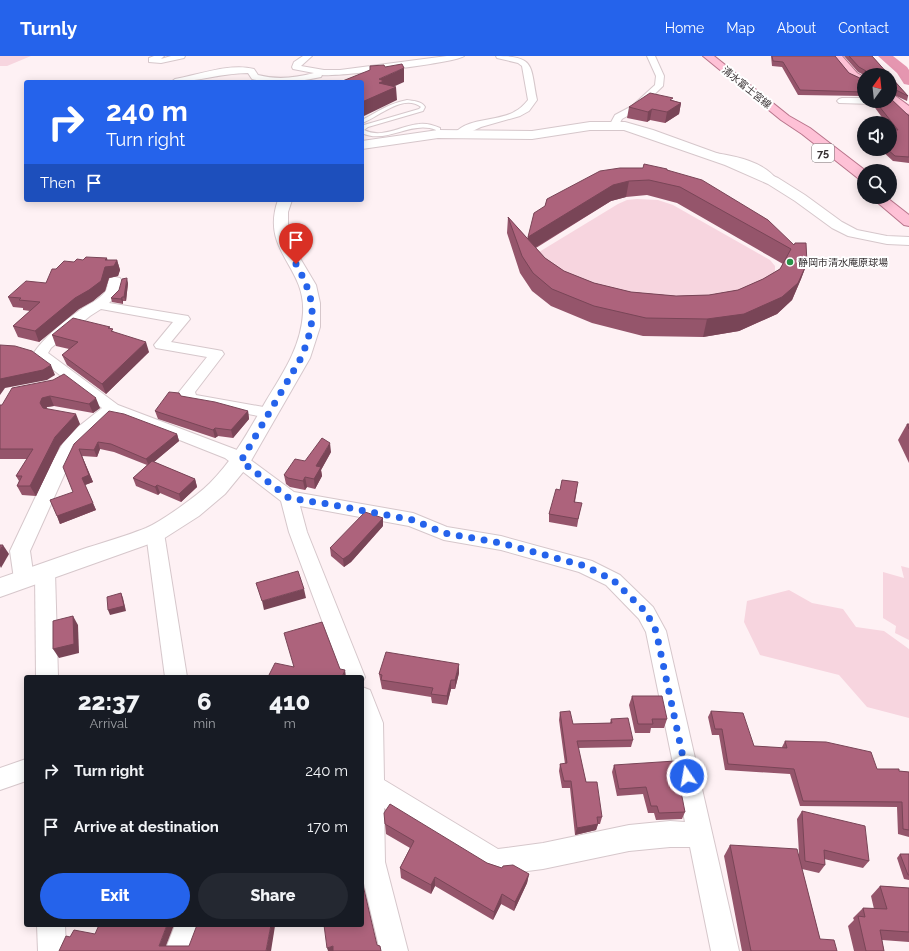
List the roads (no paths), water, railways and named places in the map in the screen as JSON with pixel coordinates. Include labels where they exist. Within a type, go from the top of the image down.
[{"type":"main road","name":"清水富士宮線","points":[[708,56],[786,118],[806,131],[857,171]]},
{"type":"main road","points":[[837,56],[857,78]]},
{"type":"main road","points":[[897,103],[909,111]]},
{"type":"main road","name":"清水富士宮線","points":[[786,118],[796,131],[857,180]]},
{"type":"main road","points":[[897,201],[909,210]]},
{"type":"main road","points":[[887,204],[909,222]]},
{"type":"street","points":[[160,56],[152,60],[161,61],[181,56]]},
{"type":"street","points":[[308,56],[297,64],[296,67],[324,73]]},
{"type":"street","points":[[295,80],[324,73],[434,61],[460,56]]},
{"type":"street","points":[[459,134],[468,127],[506,120],[516,116],[527,108],[533,100],[526,65],[521,61],[500,56]]},
{"type":"street","points":[[614,126],[618,117],[635,108],[659,86],[660,76],[651,56]]},
{"type":"street","points":[[185,80],[239,70],[251,71],[254,76],[268,80]]},
{"type":"street","points":[[842,102],[857,102]]},
{"type":"street","points":[[364,145],[438,134],[532,135],[590,126],[614,126],[637,129],[748,169],[773,181],[844,229],[871,237],[909,241]]},
{"type":"street","points":[[0,588],[155,532],[192,510],[217,489],[241,461],[301,358],[307,343],[312,314],[312,303],[308,285],[284,243],[281,232],[281,212],[284,202]]},
{"type":"street","points":[[115,281],[112,293],[99,305],[85,313],[46,345],[34,352],[69,375],[112,408],[231,454],[289,498],[413,520],[444,533],[501,543],[585,566],[613,580],[646,612],[656,631],[725,951]]},
{"type":"street","points":[[99,305],[183,319],[161,345],[217,354],[187,392],[190,399],[269,413]]},
{"type":"street","points":[[52,385],[69,375]]},
{"type":"street","points":[[24,579],[20,551],[69,447],[84,431],[112,408]]},
{"type":"street","points":[[75,417],[96,421]]},
{"type":"street","points":[[289,498],[298,532],[353,675]]},
{"type":"street","points":[[155,532],[176,675]]},
{"type":"street","points":[[45,572],[47,675]]},
{"type":"street","points":[[364,702],[372,723],[367,785],[372,862],[394,951]]},
{"type":"street","points":[[0,779],[24,771]]},
{"type":"street","points":[[367,785],[496,862],[543,856],[629,838],[670,834],[700,835]]},
{"type":"street","points":[[51,927],[52,951]]},
{"type":"street","points":[[179,951],[189,927]]},
{"type":"lane","points":[[364,121],[400,103],[415,102],[423,107],[421,110],[364,128]]},
{"type":"lane","points":[[364,132],[371,135],[380,135],[418,125],[427,125],[438,129],[438,134]]},
{"type":"waterway","points":[[885,56],[902,70],[909,81]]},
{"type":"place","name":"静岡市清水庵原球場","points":[[790,262]]}]
